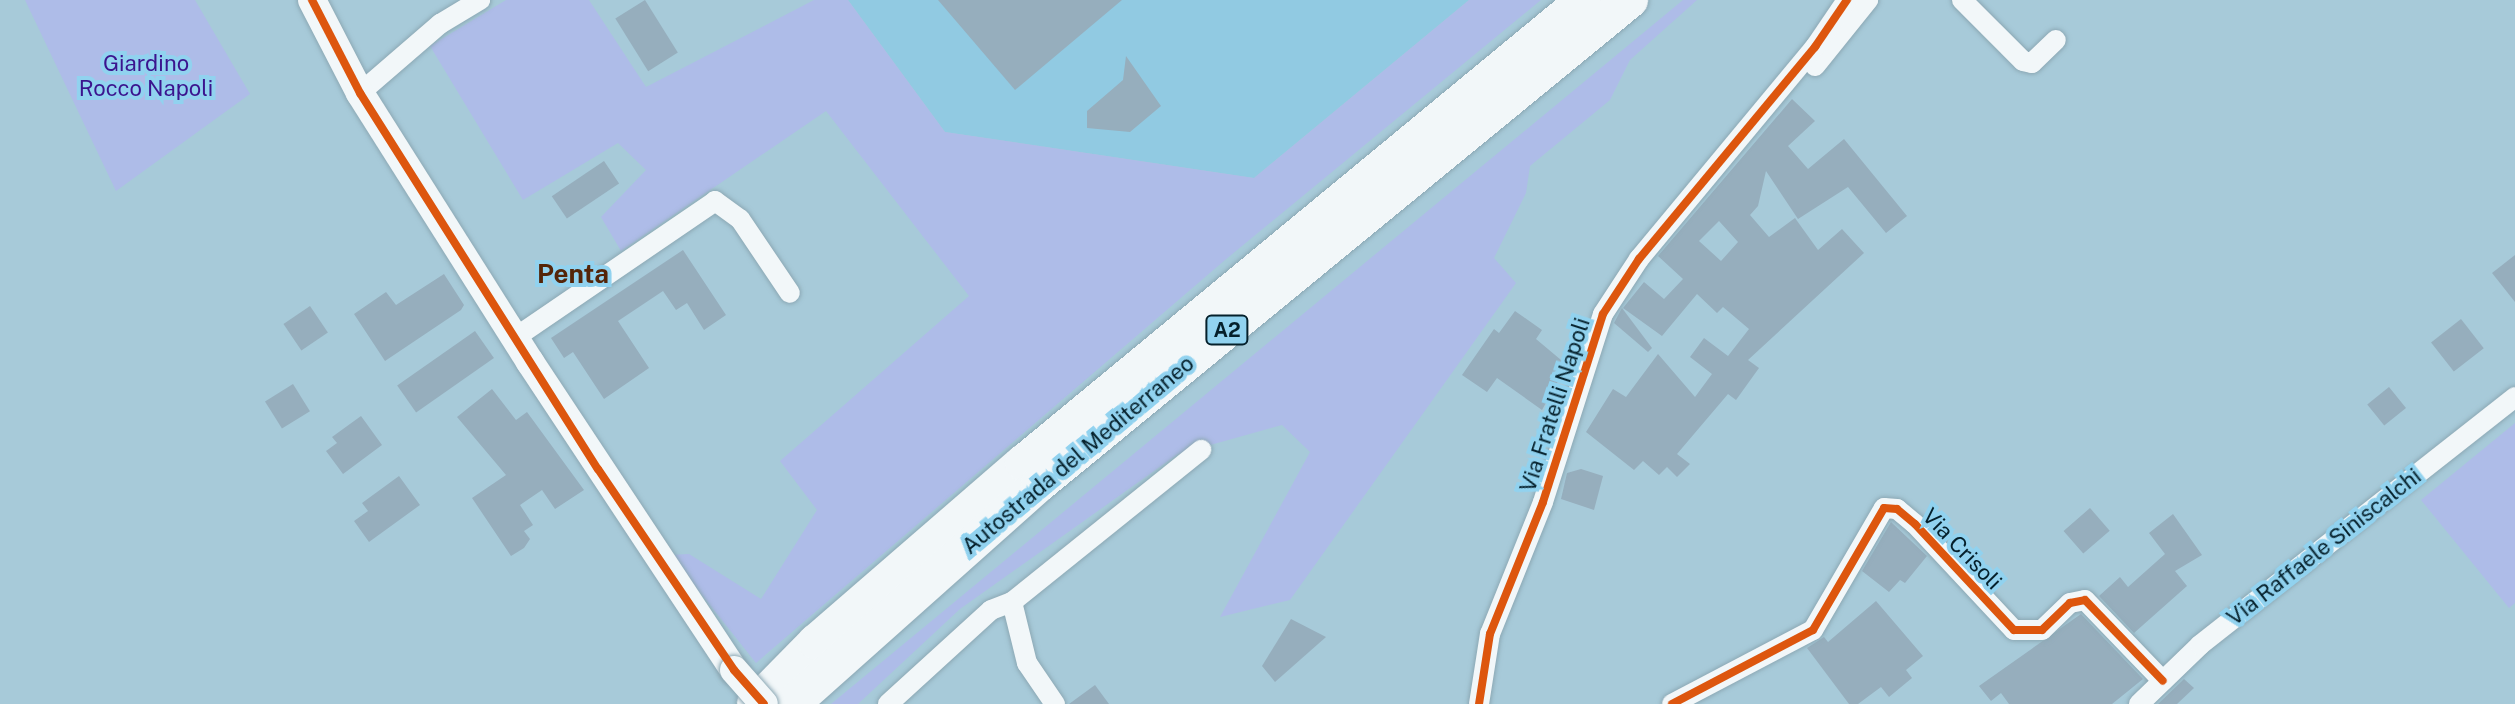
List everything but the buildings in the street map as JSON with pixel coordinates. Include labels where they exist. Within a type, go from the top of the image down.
[{"type":"highway","points":[[1501,68],[1568,0]]},
{"type":"highway","name":"Autostrada del Mediterraneo","points":[[755,704],[816,642],[1023,463],[1584,0]]},
{"type":"highway","name":"Autostrada del Mediterraneo","points":[[792,704],[831,666],[1039,484],[1630,0]]},
{"type":"highway","points":[[805,704],[831,666]]},
{"type":"street","points":[[312,0],[360,93],[516,337],[734,670],[764,704]]},
{"type":"street","points":[[360,93],[440,24],[480,0]]},
{"type":"street","name":"Via Fratelli Napoli","points":[[1479,704],[1490,634],[1543,502],[1603,314],[1639,259],[1792,75],[1847,0]]},
{"type":"street","name":"Via Fratelli Napoli","points":[[1792,75],[1818,64],[1868,0]]},
{"type":"street","points":[[1962,0],[2023,61],[2032,63],[2056,40]]},
{"type":"street","points":[[516,337],[715,201],[740,219],[790,293]]},
{"type":"street","name":"Via Raffaele Siniscalchi","points":[[2139,704],[2296,567],[2515,397]]},
{"type":"street","points":[[888,704],[991,610],[1012,602],[1201,450]]},
{"type":"street","name":"Via Crisoli","points":[[1672,704],[1813,630],[1884,508],[1897,509],[1915,524],[2014,630],[2042,630],[2070,603],[2085,600],[2163,681]]},
{"type":"street","points":[[1012,602],[1027,663],[1055,704]]},
{"type":"shaded area","points":[[848,0],[1469,0],[1254,178],[945,132]]},
{"type":"green space","name":"Giardino Rocco Napoli","points":[[25,0],[195,0],[250,94],[116,191]]},
{"type":"green space","points":[[506,0],[589,0],[646,87],[814,0],[848,0],[945,132],[1254,178],[1469,0],[1541,0],[1225,260],[756,663],[670,555],[689,554],[761,599],[817,510],[780,461],[969,296],[826,111],[621,251],[601,217],[646,170],[618,143],[523,200],[430,46]]},
{"type":"green space","points":[[1683,0],[1697,0],[1630,60],[1610,100],[1530,166],[1526,193],[1494,258],[1516,283],[1290,600],[1220,617],[1310,452],[1282,425],[1178,454],[960,609],[858,704],[831,704]]},
{"type":"green space","points":[[2515,423],[2515,603],[2509,608],[2421,500]]},
{"type":"cycle path","points":[[312,0],[360,93],[598,469],[734,670],[764,704]]},
{"type":"cycle path","points":[[1479,704],[1490,634],[1543,502],[1603,314],[1639,259],[1815,47],[1847,0]]},
{"type":"cycle path","points":[[1672,704],[1813,630],[1884,508],[1897,509],[1915,524],[2014,630],[2042,630],[2070,603],[2085,600],[2163,681]]},
{"type":"district","name":"Penta","points":[[573,274]]}]
